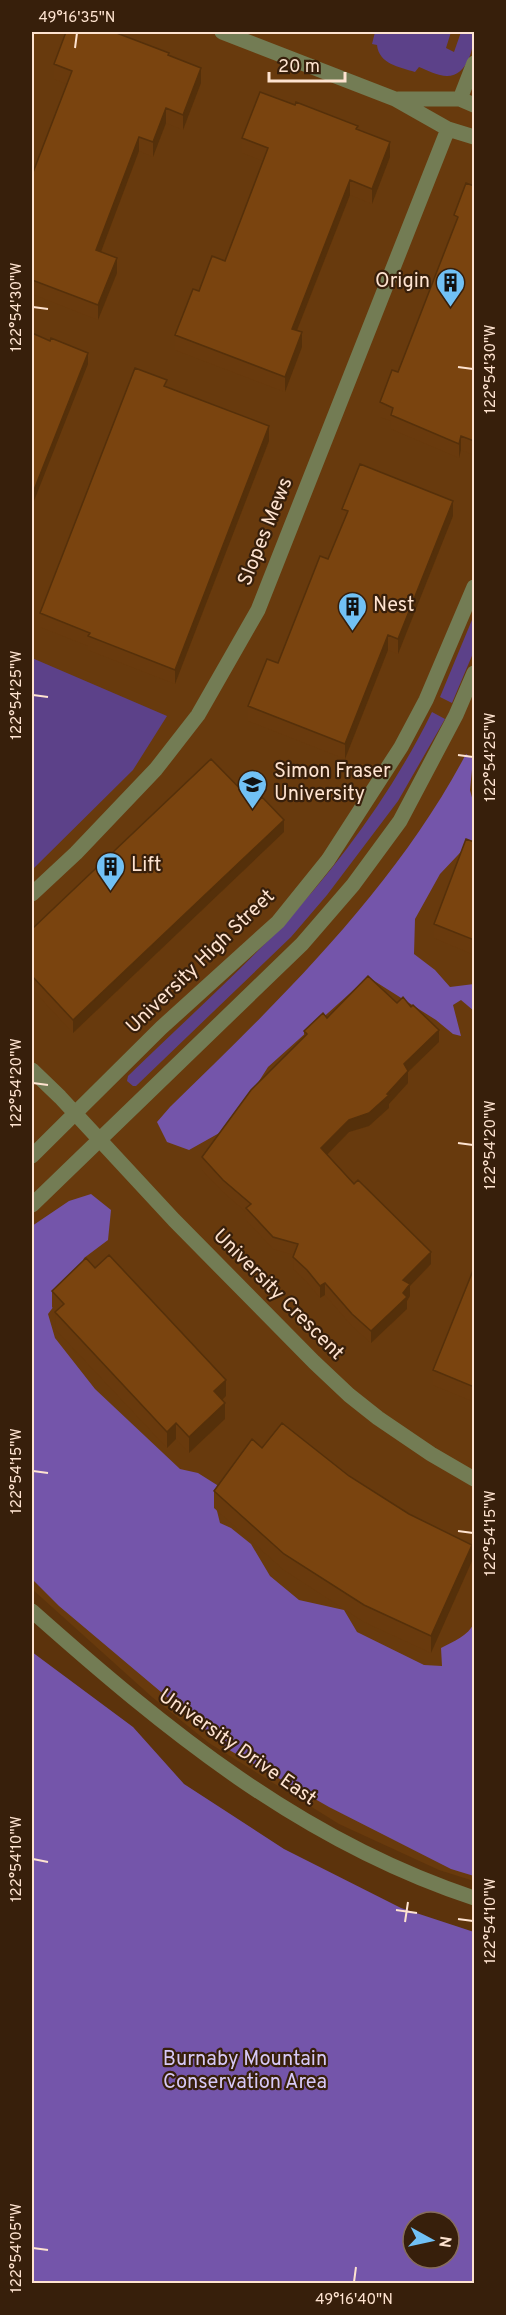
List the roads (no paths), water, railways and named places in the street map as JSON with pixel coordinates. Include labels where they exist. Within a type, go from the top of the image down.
[{"type":"street","points":[[222,32],[395,99],[448,129],[474,137]]},
{"type":"street","points":[[395,99],[467,102],[474,63]]},
{"type":"street","name":"Slopes Mews","points":[[32,894],[156,769],[198,715],[258,610],[448,129]]},
{"type":"street","name":"University High Street","points":[[32,1156],[161,1029],[278,922],[328,860],[401,747],[426,700],[474,587]]},
{"type":"street","points":[[32,1205],[302,944],[354,885],[399,821],[456,715],[474,673]]},
{"type":"street","name":"University Crescent","points":[[32,1070],[314,1362],[349,1395],[431,1454],[474,1479]]},
{"type":"street","name":"University Drive East","points":[[32,1611],[154,1716],[236,1778],[277,1805],[316,1829],[396,1869],[474,1898]]},
{"type":"place","name":"Origin","points":[[451,308]]},
{"type":"place","name":"Nest","points":[[352,632]]},
{"type":"place","name":"Simon Fraser University","points":[[253,810]]},
{"type":"place","name":"Lift","points":[[110,892]]},
{"type":"park label","name":"Burnaby Mountain Conservation Area","points":[[245,2072]]}]
